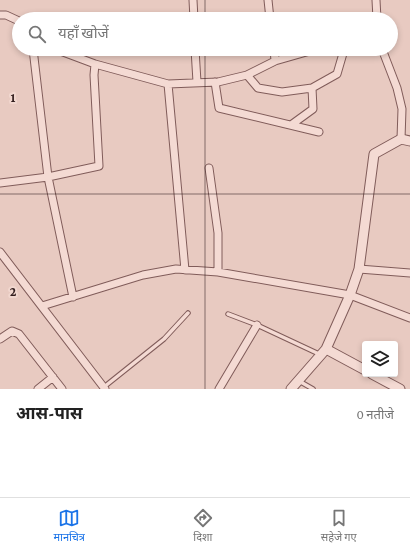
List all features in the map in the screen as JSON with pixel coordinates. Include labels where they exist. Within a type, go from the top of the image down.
[{"type":"street","points":[[193,0],[194,12]]},
{"type":"street","points":[[268,0],[269,12]]},
{"type":"street","points":[[376,0],[377,12]]},
{"type":"street","points":[[0,15],[6,15],[12,18]]},
{"type":"street","points":[[34,56],[48,177],[73,296]]},
{"type":"street","points":[[74,56],[96,64],[168,84],[215,82],[247,75],[275,61],[292,56]]},
{"type":"street","points":[[195,56],[196,82]]},
{"type":"street","points":[[275,56],[275,61]]},
{"type":"street","points":[[247,75],[258,88],[282,92],[312,88],[337,74],[345,56]]},
{"type":"street","points":[[291,389],[323,352],[350,295],[359,269],[374,154],[406,140],[402,109],[397,88],[385,56]]},
{"type":"street","points":[[0,183],[48,177],[99,166],[94,96],[94,75],[96,64]]},
{"type":"street","points":[[215,82],[219,108],[319,132]]},
{"type":"street","points":[[168,84],[185,270]]},
{"type":"street","points":[[291,125],[313,109],[312,88]]},
{"type":"street","points":[[402,109],[410,108]]},
{"type":"street","points":[[209,168],[218,233],[218,272]]},
{"type":"street","points":[[0,252],[103,388]]},
{"type":"street","points":[[42,306],[143,275],[176,269],[218,272],[350,295],[410,318]]},
{"type":"street","points":[[359,269],[410,273]]},
{"type":"street","points":[[219,389],[257,325]]},
{"type":"street","points":[[0,339],[12,331],[19,334],[62,389]]},
{"type":"street","points":[[323,352],[362,369]]},
{"type":"street","points":[[38,389],[53,377]]},
{"type":"street","points":[[378,377],[400,389]]},
{"type":"lane","points":[[103,388],[164,339],[188,313]]},
{"type":"lane","points":[[228,314],[323,352]]},
{"type":"lane","points":[[298,381],[313,389]]}]
